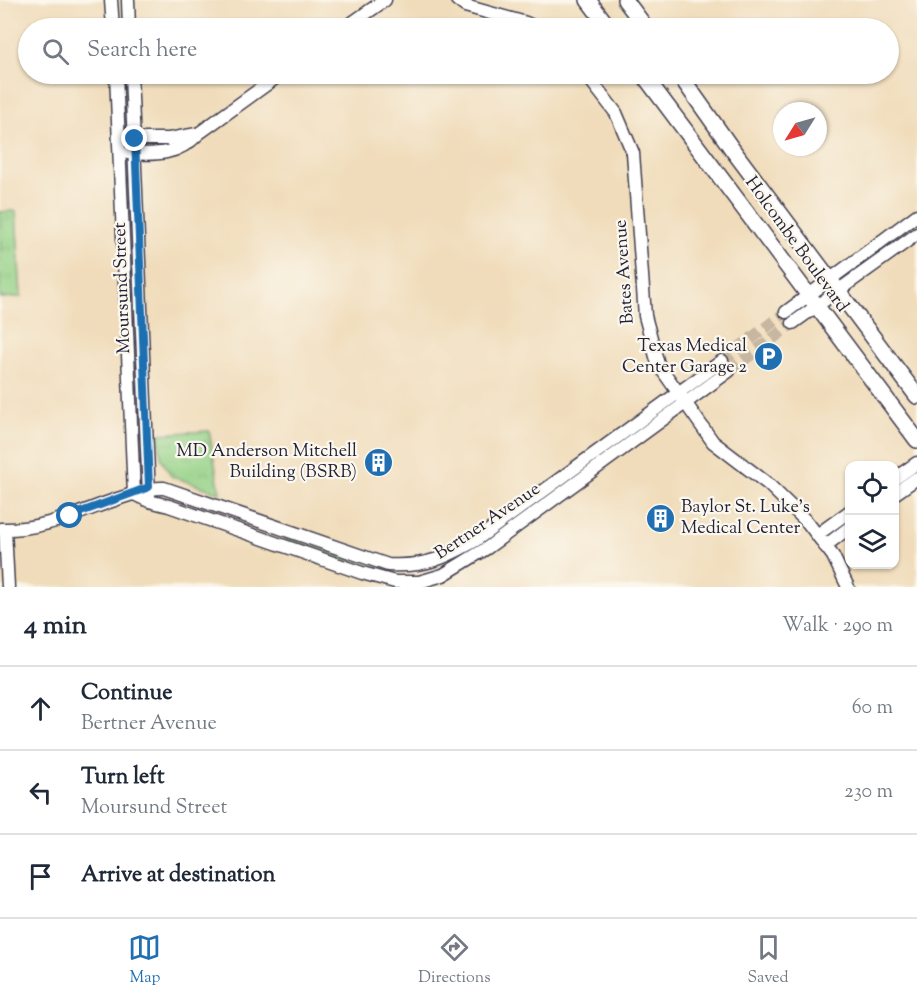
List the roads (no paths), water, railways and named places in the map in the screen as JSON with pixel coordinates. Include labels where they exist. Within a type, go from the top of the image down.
[{"type":"main road","points":[[588,0],[602,18]]},
{"type":"main road","points":[[626,0],[639,18]]},
{"type":"main road","name":"Holcombe Boulevard","points":[[651,84],[916,439]]},
{"type":"main road","name":"Holcombe Boulevard","points":[[686,84],[917,396]]},
{"type":"main road","points":[[711,164],[732,149]]},
{"type":"street","points":[[111,0],[112,18]]},
{"type":"street","points":[[128,0],[129,18]]},
{"type":"street","points":[[359,18],[385,0]]},
{"type":"street","points":[[457,0],[465,6],[508,18]]},
{"type":"street","name":"Moursund Street","points":[[117,84],[134,494]]},
{"type":"street","name":"Moursund Street","points":[[132,84],[149,501]]},
{"type":"street","points":[[121,152],[171,153],[186,146],[198,134],[267,84]]},
{"type":"street","name":"Bates Avenue","points":[[594,84],[616,113],[633,153],[648,333],[658,364],[712,442],[768,484],[818,535],[848,587]]},
{"type":"street","points":[[120,139],[169,139],[198,134]]},
{"type":"street","points":[[793,323],[812,301],[917,215]]},
{"type":"street","points":[[835,284],[917,234]]},
{"type":"street","points":[[786,312],[812,301]]},
{"type":"street","name":"Bertner Avenue","points":[[134,494],[362,573],[395,582],[419,582],[443,575],[487,548],[725,366]]},
{"type":"street","name":"Bertner Avenue","points":[[149,487],[164,488],[183,494],[354,555],[388,565],[410,566],[440,560],[477,540],[682,398]]},
{"type":"street","points":[[899,476],[917,463]]},
{"type":"street","points":[[899,491],[917,478]]},
{"type":"street","points":[[8,587],[3,529],[49,525],[119,496],[134,494],[149,487]]},
{"type":"street","points":[[818,535],[845,515]]},
{"type":"street","points":[[825,546],[845,530]]},
{"type":"tunnel","points":[[722,361],[786,312]]},
{"type":"tunnel","points":[[729,371],[793,323]]},
{"type":"place","name":"Texas Medical Center Garage 2","points":[[768,357]]},
{"type":"place","name":"MD Anderson Mitchell Building (BSRB)","points":[[378,462]]},
{"type":"place","name":"Baylor St. Luke's Medical Center","points":[[660,518]]}]
